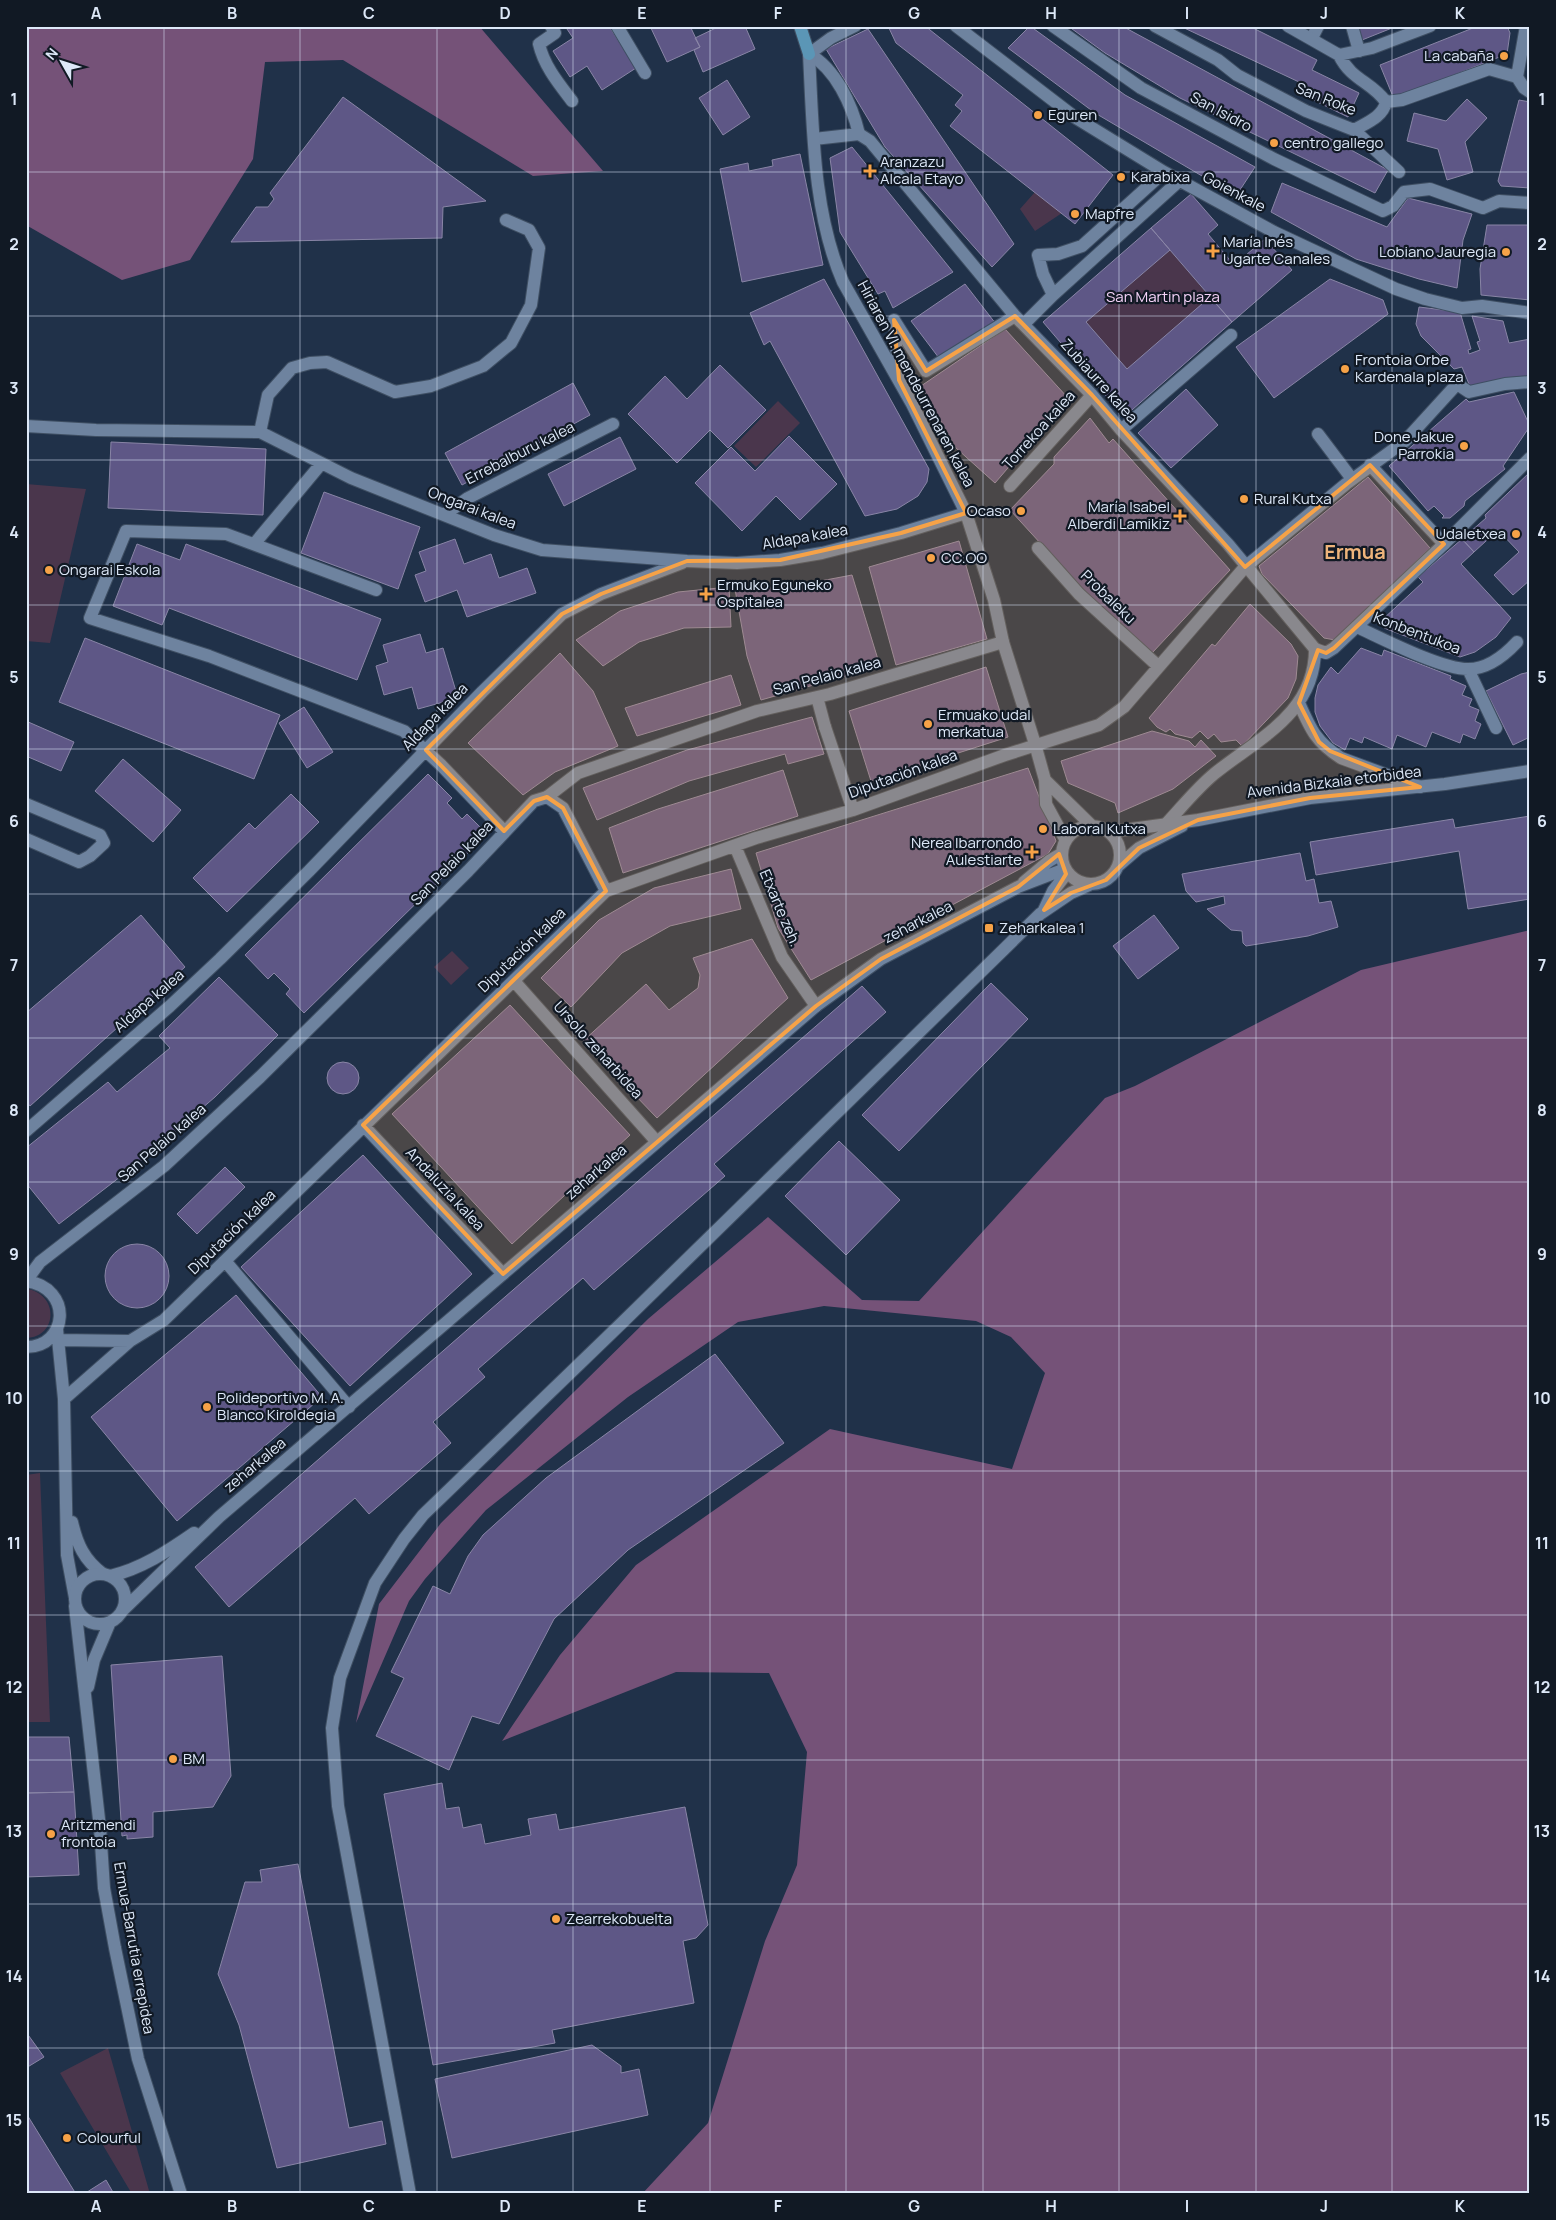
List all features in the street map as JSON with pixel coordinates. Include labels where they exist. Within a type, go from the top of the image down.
[{"type":"main road","points":[[800,26],[809,54]]},
{"type":"street","points":[[551,26],[555,33],[539,44],[541,53],[554,77],[572,101]]},
{"type":"street","points":[[616,26],[645,74]]},
{"type":"street","points":[[814,140],[859,134],[850,104],[826,66],[809,54],[831,38],[855,26]]},
{"type":"street","name":"Goienkale","points":[[956,26],[1076,118],[1179,181],[1274,232],[1396,289],[1418,297],[1462,308],[1482,306],[1530,313]]},
{"type":"street","name":"San Isidro","points":[[1053,26],[1141,88],[1265,154],[1383,212],[1388,211],[1404,192],[1430,189],[1483,208],[1498,201],[1530,203]]},
{"type":"street","name":"San Roke","points":[[1155,26],[1218,60],[1237,75],[1306,111],[1354,130],[1378,116],[1385,108],[1386,102]]},
{"type":"street","points":[[1288,26],[1339,55],[1352,74],[1361,82],[1374,87],[1386,102],[1402,100],[1489,70],[1517,77]]},
{"type":"street","points":[[1312,38],[1318,26]]},
{"type":"street","points":[[1352,26],[1359,51]]},
{"type":"street","points":[[1339,55],[1359,51],[1430,26]]},
{"type":"street","points":[[1526,26],[1517,77],[1524,88],[1530,92]]},
{"type":"street","name":"Hiriaren VI. mendeurrenaren kalea","points":[[809,54],[814,140],[830,253],[843,282],[912,404],[966,513],[994,600],[1003,642],[1035,744],[1044,780],[1046,804],[1066,840]]},
{"type":"street","points":[[1354,130],[1399,172]]},
{"type":"street","name":"Zubiaurre kalea","points":[[859,134],[870,142],[1020,320],[1228,544],[1245,567],[1316,649]]},
{"type":"street","points":[[1053,295],[1043,274],[1038,255],[1058,254],[1082,246],[1164,172]]},
{"type":"street","points":[[899,380],[894,320],[926,371],[1020,320],[1053,295],[1179,181]]},
{"type":"street","points":[[260,432],[268,395],[292,368],[310,363],[327,362],[395,392],[431,386],[483,366],[511,343],[531,305],[539,248],[529,230],[506,220]]},
{"type":"street","points":[[1121,430],[1231,336]]},
{"type":"street","points":[[1035,744],[1099,725],[1124,707],[1245,567],[1352,479],[1405,441],[1457,384],[1469,392],[1504,384],[1530,382]]},
{"type":"street","name":"Torrekoa kalea","points":[[1010,486],[1092,396]]},
{"type":"street","name":"Errebalburu kalea","points":[[444,516],[468,498],[613,424]]},
{"type":"street","name":"Ongarai kalea","points":[[26,426],[96,430],[260,432],[321,464],[444,516],[494,535],[542,550],[687,561]]},
{"type":"street","points":[[1318,434],[1352,479]]},
{"type":"street","points":[[1166,824],[1213,775],[1291,715],[1304,696],[1315,659],[1316,649],[1326,653],[1357,627],[1530,458]]},
{"type":"street","points":[[255,543],[321,464]]},
{"type":"street","points":[[1370,465],[1444,544]]},
{"type":"street","name":"Aldapa kalea","points":[[26,1131],[170,1006],[220,959],[502,672],[562,614],[601,594],[687,561],[737,563],[805,556],[901,533],[966,513]]},
{"type":"street","points":[[376,590],[255,543],[226,534],[126,531],[90,618],[209,656],[404,731],[426,750],[504,831]]},
{"type":"street","name":"Probaleku","points":[[1038,548],[1079,594],[1158,666]]},
{"type":"street","name":"Konbentukoa","points":[[1357,627],[1426,657],[1468,669],[1486,666],[1506,655],[1517,642]]},
{"type":"street","name":"San Pelaio kalea","points":[[26,1281],[40,1262],[164,1166],[260,1077],[468,871],[534,801],[547,797],[578,773],[757,711],[817,697],[1003,642]]},
{"type":"street","points":[[1468,669],[1496,728]]},
{"type":"street","points":[[817,697],[825,727],[854,810]]},
{"type":"street","points":[[1299,703],[1319,742],[1330,751],[1341,758],[1420,787]]},
{"type":"street","name":"Diputación kalea","points":[[64,1398],[130,1341],[164,1320],[226,1262],[363,1125],[606,891],[735,846],[854,810],[1035,744]]},
{"type":"street","name":"Avenida Bizkaia etorbidea","points":[[1198,820],[1310,798],[1446,784],[1530,771]]},
{"type":"street","points":[[1044,780],[1091,825],[1109,832],[1198,820]]},
{"type":"street","points":[[547,797],[563,808],[606,891]]},
{"type":"street","points":[[26,804],[100,835],[104,843],[90,856],[79,862],[26,839]]},
{"type":"street","points":[[410,2194],[338,1806],[332,1728],[340,1678],[375,1583],[404,1539],[423,1515],[811,1140],[1044,910],[1071,893],[1106,880],[1118,866],[1140,848],[1198,820]]},
{"type":"street","points":[[1089,885],[1073,879],[1066,871],[1061,854],[1066,840],[1081,827],[1091,825]]},
{"type":"street","points":[[1109,832],[1119,848],[1118,866]]},
{"type":"street","name":"Etxarte zeh.","points":[[735,846],[782,957],[816,1006]]},
{"type":"street","name":"zeharkalea","points":[[1018,888],[1034,873],[1061,854]]},
{"type":"street","points":[[1044,910],[1066,871]]},
{"type":"street","name":"zeharkalea","points":[[122,1611],[220,1517],[816,1006],[881,959],[1018,888],[1066,871]]},
{"type":"street","name":"Ursolo zeharbidea","points":[[514,981],[657,1142]]},
{"type":"street","name":"Andaluzia kalea","points":[[363,1125],[503,1274]]},
{"type":"street","points":[[226,1262],[349,1407]]},
{"type":"street","points":[[26,1281],[37,1282],[47,1288],[55,1296],[59,1306],[60,1318],[57,1334],[64,1398],[68,1502],[75,1535],[90,1565],[106,1575],[122,1587],[125,1595],[122,1611],[110,1622],[93,1624],[79,1614],[75,1602],[80,1583],[87,1577],[106,1575]]},
{"type":"street","points":[[26,1347],[42,1344],[57,1334],[130,1341]]},
{"type":"street","name":"Ermua-Barrutia errepidea","points":[[68,1502],[67,1555],[75,1602],[104,1888],[138,2059],[181,2194]]},
{"type":"street","name":"zeharkalea","points":[[106,1575],[124,1572],[148,1562],[220,1517]]},
{"type":"street","name":"Ermua-Barrutia errepidea","points":[[86,1702],[94,1660],[110,1622]]},
{"type":"highlighted area","points":[[1015,316],[1092,395],[1245,567],[1370,465],[1444,544],[1334,648],[1326,653],[1318,650],[1299,703],[1319,742],[1330,751],[1420,787],[1310,798],[1198,820],[1139,848],[1106,880],[1071,893],[1044,910],[1066,874],[1059,854],[1018,887],[881,959],[816,1006],[503,1274],[363,1125],[606,891],[563,808],[547,797],[534,801],[504,831],[426,750],[482,692],[562,614],[601,594],[687,561],[780,560],[901,533],[966,513],[899,380],[894,320],[926,371]]},
{"type":"green space","points":[[1035,192],[1062,213],[1035,231],[1020,209]]},
{"type":"green space","name":"San Martin plaza","points":[[1170,250],[1210,297],[1127,369],[1086,322]]},
{"type":"green space","points":[[778,401],[800,423],[756,467],[734,446]]},
{"type":"green space","name":"Ongarai Eskola","points":[[26,484],[86,489],[50,643],[26,641]]},
{"type":"green space","points":[[452,951],[469,968],[451,985],[434,967]]},
{"type":"green space","points":[[27,1289],[37,1292],[45,1299],[49,1306],[50,1315],[49,1323],[44,1331],[37,1336],[26,1338]]},
{"type":"green space","points":[[40,1473],[50,1722],[26,1722],[26,1475]]},
{"type":"green space","points":[[108,2048],[150,2194],[132,2194],[60,2073]]},
{"type":"shaded area","points":[[26,26],[479,26],[603,171],[533,176],[343,60],[265,62],[253,159],[190,260],[122,280],[26,225]]},
{"type":"shaded area","points":[[1530,930],[1530,2194],[642,2194],[708,2123],[765,1941],[797,1865],[807,1752],[769,1673],[676,1672],[502,1741],[560,1655],[636,1565],[830,1429],[1012,1469],[1045,1373],[1011,1337],[976,1321],[824,1306],[738,1322],[628,1397],[486,1510],[425,1579],[409,1601],[356,1723],[379,1604],[441,1523],[648,1319],[768,1217],[862,1300],[919,1301],[1105,1098],[1135,1086],[1361,970]]},
{"type":"building","points":[[565,26],[609,26],[636,68],[602,90],[587,66],[570,77],[553,51],[573,38]]},
{"type":"building","points":[[650,26],[690,26],[700,47],[667,62]]},
{"type":"building","points":[[720,26],[745,26],[755,49],[703,72],[694,50],[700,47],[695,38]]},
{"type":"building","points":[[888,26],[925,26],[1113,175],[1075,224],[950,126],[962,111],[955,105],[963,95],[896,43]]},
{"type":"building","points":[[1030,26],[1125,95],[1255,167],[1236,196],[1095,113],[1008,48]]},
{"type":"building","points":[[1068,26],[1122,26],[1388,170],[1375,193],[1180,98],[1105,53]]},
{"type":"building","points":[[1180,26],[1249,26],[1317,60],[1312,70],[1359,93],[1348,117],[1295,91],[1299,82]]},
{"type":"building","points":[[1357,26],[1397,26],[1362,40]]},
{"type":"building","points":[[1478,26],[1507,26],[1510,33],[1507,54],[1394,99],[1380,65]]},
{"type":"building","points":[[868,29],[1014,244],[992,267],[885,147],[826,49]]},
{"type":"building","points":[[727,80],[750,117],[723,135],[699,98]]},
{"type":"building","points":[[343,97],[486,201],[443,207],[442,238],[231,242],[256,207],[268,207],[274,199],[270,193]]},
{"type":"building","points":[[1467,99],[1487,118],[1465,142],[1473,172],[1447,180],[1438,149],[1407,141],[1414,113],[1446,121]]},
{"type":"building","points":[[1519,100],[1530,102],[1530,188],[1501,186],[1498,181]]},
{"type":"building","points":[[852,147],[953,272],[893,308],[885,291],[878,294],[840,232],[830,158]]},
{"type":"building","points":[[800,154],[823,265],[742,282],[720,169],[748,163],[749,171],[773,166],[772,160]]},
{"type":"building","points":[[1282,183],[1387,227],[1408,198],[1472,214],[1463,240],[1457,288],[1419,279],[1356,259],[1271,212]]},
{"type":"building","points":[[1191,194],[1218,225],[1208,234],[1234,265],[1265,239],[1292,270],[1232,322],[1151,228]]},
{"type":"building","name":"Lobiano Jauregia","points":[[1487,225],[1530,225],[1530,300],[1481,295],[1480,269]]},
{"type":"building","points":[[1151,228],[1170,250],[1086,322],[1127,369],[1210,297],[1232,322],[1124,417],[1043,322]]},
{"type":"building","points":[[824,279],[929,469],[927,482],[918,496],[897,509],[865,516],[770,341],[764,345],[750,313]]},
{"type":"building","points":[[1330,279],[1383,300],[1388,314],[1274,398],[1236,347]]},
{"type":"building","points":[[965,284],[996,324],[942,362],[911,321]]},
{"type":"building","points":[[1419,307],[1460,312],[1471,349],[1468,350],[1469,354],[1480,350],[1477,342],[1480,341],[1472,316],[1503,321],[1509,343],[1530,339],[1530,376],[1471,389],[1462,367],[1454,369],[1421,336],[1416,324]]},
{"type":"building","points":[[1005,329],[1068,398],[995,483],[956,448],[921,386]]},
{"type":"building","points":[[720,365],[766,410],[728,448],[710,430],[677,463],[628,414],[665,376],[687,399]]},
{"type":"building","points":[[573,383],[590,415],[462,485],[445,453]]},
{"type":"building","points":[[1186,389],[1218,425],[1171,468],[1138,433]]},
{"type":"building","name":"Done Jakue Parrokia","points":[[1514,392],[1530,426],[1503,466],[1505,469],[1465,501],[1464,506],[1450,518],[1442,518],[1444,516],[1434,506],[1428,511],[1389,466],[1466,399],[1469,402]]},
{"type":"building","points":[[1090,418],[1109,443],[1113,439],[1230,570],[1152,653],[1084,591],[1010,510],[1054,464],[1054,457]]},
{"type":"building","points":[[789,436],[837,484],[800,520],[776,496],[742,531],[695,483],[731,447],[755,471]]},
{"type":"building","points":[[620,437],[636,469],[564,506],[548,474]]},
{"type":"building","points":[[111,442],[266,449],[263,515],[108,508]]},
{"type":"building","name":"Udaletxea","points":[[1530,472],[1530,580],[1513,595],[1494,575],[1519,552],[1498,530],[1474,552],[1462,539],[1486,518],[1485,515]]},
{"type":"building","points":[[1368,477],[1430,548],[1335,640],[1324,638],[1262,574],[1259,566]]},
{"type":"building","points":[[324,492],[420,527],[398,589],[301,553]]},
{"type":"building","points":[[455,539],[464,564],[491,554],[499,578],[527,568],[536,593],[467,617],[457,590],[425,602],[415,575],[426,571],[419,552]]},
{"type":"building","points":[[1462,539],[1474,552],[1461,564],[1511,618],[1496,637],[1475,652],[1460,657],[1384,628],[1382,620],[1423,582],[1418,577]]},
{"type":"building","points":[[959,541],[987,639],[896,665],[869,567]]},
{"type":"building","points":[[137,544],[180,560],[186,544],[381,619],[357,680],[169,608],[162,625],[113,606]]},
{"type":"building","points":[[852,575],[880,666],[761,700],[747,656],[735,589],[794,586]]},
{"type":"building","points":[[729,587],[731,627],[684,628],[639,642],[603,666],[576,640],[620,611],[678,592]]},
{"type":"building","points":[[1250,604],[1291,644],[1298,656],[1296,679],[1288,698],[1242,746],[1236,740],[1221,742],[1214,734],[1208,739],[1200,731],[1192,738],[1175,734],[1170,729],[1166,732],[1157,727],[1149,718],[1212,644],[1215,646]]},
{"type":"building","points":[[420,634],[426,653],[443,648],[458,698],[418,709],[412,687],[384,695],[376,666],[388,662],[383,645]]},
{"type":"building","points":[[85,638],[280,715],[254,779],[59,702]]},
{"type":"building","points":[[1361,648],[1382,656],[1384,650],[1451,676],[1450,679],[1466,686],[1462,695],[1472,699],[1469,706],[1479,710],[1475,721],[1481,724],[1475,739],[1463,734],[1460,743],[1432,732],[1426,747],[1397,735],[1392,749],[1364,737],[1362,743],[1350,738],[1345,750],[1333,743],[1320,726],[1315,712],[1315,698],[1318,685],[1331,667],[1338,674]]},
{"type":"building","points":[[560,653],[593,691],[618,746],[555,772],[523,795],[468,743]]},
{"type":"building","name":"Ermuako udal merkatua","points":[[986,667],[1008,737],[871,781],[849,711]]},
{"type":"building","points":[[1530,672],[1530,737],[1513,745],[1486,691],[1521,674]]},
{"type":"building","points":[[731,675],[741,705],[637,736],[625,708]]},
{"type":"building","points":[[304,707],[333,752],[307,768],[279,723]]},
{"type":"building","points":[[812,717],[824,754],[788,764],[785,754],[689,781],[597,820],[583,788],[687,750]]},
{"type":"building","points":[[26,721],[74,742],[61,771],[26,756]]},
{"type":"building","points":[[1152,731],[1189,741],[1195,747],[1201,740],[1216,756],[1173,789],[1118,813],[1115,803],[1068,783],[1061,761]]},
{"type":"building","points":[[123,759],[181,810],[153,842],[95,791]]},
{"type":"building","points":[[1028,768],[1056,841],[1048,854],[811,980],[778,928],[756,853]]},
{"type":"building","points":[[783,770],[798,816],[623,873],[609,828],[658,809]]},
{"type":"building","points":[[428,774],[452,798],[447,803],[462,819],[467,814],[487,834],[304,1013],[286,994],[290,989],[274,973],[268,979],[245,955]]},
{"type":"building","points":[[291,794],[319,822],[227,912],[193,878],[249,823],[255,829]]},
{"type":"building","points":[[1530,816],[1530,899],[1468,909],[1459,851],[1316,875],[1310,842],[1453,819],[1455,828]]},
{"type":"building","points":[[1300,853],[1306,881],[1314,879],[1319,903],[1331,901],[1338,927],[1308,936],[1246,946],[1243,943],[1242,931],[1231,930],[1207,909],[1225,904],[1224,896],[1196,902],[1186,891],[1182,874]]},
{"type":"building","points":[[731,869],[741,909],[670,926],[622,953],[571,1007],[541,978],[599,920],[654,888]]},
{"type":"building","points":[[141,915],[185,967],[30,1106],[26,1101],[26,1013]]},
{"type":"building","points":[[1154,915],[1179,948],[1138,979],[1113,946]]},
{"type":"building","points":[[752,939],[788,998],[657,1118],[583,1041],[646,984],[669,1010],[698,988],[700,975],[693,958]]},
{"type":"building","points":[[219,977],[278,1035],[215,1097],[142,1160],[59,1224],[26,1183],[26,1148],[108,1082],[117,1092],[170,1048],[159,1036]]},
{"type":"building","points":[[991,983],[1028,1019],[899,1151],[862,1115]]},
{"type":"building","points":[[862,986],[886,1012],[714,1164],[725,1176],[594,1290],[583,1278],[478,1369],[485,1377],[433,1422],[451,1443],[369,1514],[355,1498],[229,1607],[195,1567]]},
{"type":"building","points":[[510,1005],[630,1135],[512,1244],[392,1114]]},
{"type":"building","points":[[343,1062],[349,1063],[354,1067],[358,1072],[358,1084],[354,1089],[349,1093],[343,1094],[337,1093],[332,1089],[328,1084],[327,1078],[328,1072],[332,1067],[337,1063]]},
{"type":"building","points":[[839,1141],[900,1200],[846,1255],[785,1196]]},
{"type":"building","points":[[363,1155],[472,1274],[350,1386],[241,1267]]},
{"type":"building","points":[[225,1167],[245,1187],[197,1234],[177,1214]]},
{"type":"building","points":[[131,1244],[143,1244],[160,1253],[167,1264],[169,1276],[167,1288],[160,1299],[143,1308],[131,1308],[119,1303],[110,1294],[105,1282],[105,1270],[110,1258],[119,1249]]},
{"type":"building","name":"Polideportivo M. A. Blanco Kiroldegia","points":[[236,1295],[322,1397],[177,1521],[91,1417]]},
{"type":"building","points":[[715,1354],[784,1443],[628,1550],[554,1619],[499,1724],[472,1716],[449,1770],[376,1736],[404,1678],[391,1672],[433,1586],[450,1594],[468,1556],[483,1535],[546,1478]]},
{"type":"building","name":"BM","points":[[222,1656],[231,1776],[213,1807],[153,1812],[153,1837],[127,1839],[127,1835],[122,1836],[111,1665]]},
{"type":"building","points":[[26,1737],[69,1737],[74,1792],[26,1793]]},
{"type":"building","name":"Zearrekobuelta","points":[[442,1783],[446,1809],[459,1807],[463,1828],[481,1824],[485,1844],[531,1835],[528,1819],[556,1814],[559,1830],[685,1807],[708,1925],[696,1938],[683,1941],[694,2003],[552,2030],[555,2043],[433,2065],[384,1794]]},
{"type":"building","name":"Aritzmendi frontoia","points":[[74,1792],[79,1875],[26,1877],[26,1793]]},
{"type":"building","points":[[298,1864],[349,2128],[382,2121],[386,2144],[277,2168],[239,2025],[218,1974],[245,1882],[262,1882],[260,1870]]},
{"type":"building","points":[[26,2032],[44,2057],[26,2068]]},
{"type":"building","points":[[592,2045],[621,2066],[621,2073],[639,2069],[648,2115],[452,2158],[435,2079]]},
{"type":"building","points":[[26,2113],[71,2186],[76,2194],[26,2193]]},
{"type":"building","points":[[106,2180],[114,2194],[84,2194]]},
{"type":"place","name":"La cabaña","points":[[1504,56]]},
{"type":"place","name":"Eguren","points":[[1038,115]]},
{"type":"place","name":"centro gallego","points":[[1274,143]]},
{"type":"place","name":"Aranzazu Alcala Etayo","points":[[870,171]]},
{"type":"place","name":"Karabixa","points":[[1121,177]]},
{"type":"place","name":"Mapfre","points":[[1075,214]]},
{"type":"place","name":"María Inés Ugarte Canales","points":[[1213,251]]},
{"type":"place","name":"Lobiano Jauregia","points":[[1506,252]]},
{"type":"place","name":"Frontoia Orbe Kardenala plaza","points":[[1345,369]]},
{"type":"place","name":"Done Jakue Parrokia","points":[[1464,446]]},
{"type":"place","name":"Rural Kutxa","points":[[1244,499]]},
{"type":"place","name":"Ocaso","points":[[1021,511]]},
{"type":"place","name":"María Isabel Alberdi Lamikiz","points":[[1180,516]]},
{"type":"place","name":"Udaletxea","points":[[1516,534]]},
{"type":"place","name":"CC.OO","points":[[931,558]]},
{"type":"place","name":"Ongarai Eskola","points":[[49,570]]},
{"type":"place","name":"Ermuko Eguneko Ospitalea","points":[[706,594]]},
{"type":"place","name":"Ermuako udal merkatua","points":[[928,724]]},
{"type":"place","name":"Laboral Kutxa","points":[[1043,829]]},
{"type":"place","name":"Nerea Ibarrondo Aulestiarte","points":[[1032,852]]},
{"type":"place","name":"Zeharkalea 1","points":[[989,928]]},
{"type":"place","name":"Polideportivo M. A. Blanco Kiroldegia","points":[[207,1407]]},
{"type":"place","name":"BM","points":[[173,1759]]},
{"type":"place","name":"Aritzmendi frontoia","points":[[51,1834]]},
{"type":"place","name":"Zearrekobuelta","points":[[556,1919]]},
{"type":"place","name":"Colourful","points":[[67,2138]]},
{"type":"district","name":"Ermua","points":[[1355,552]]}]
